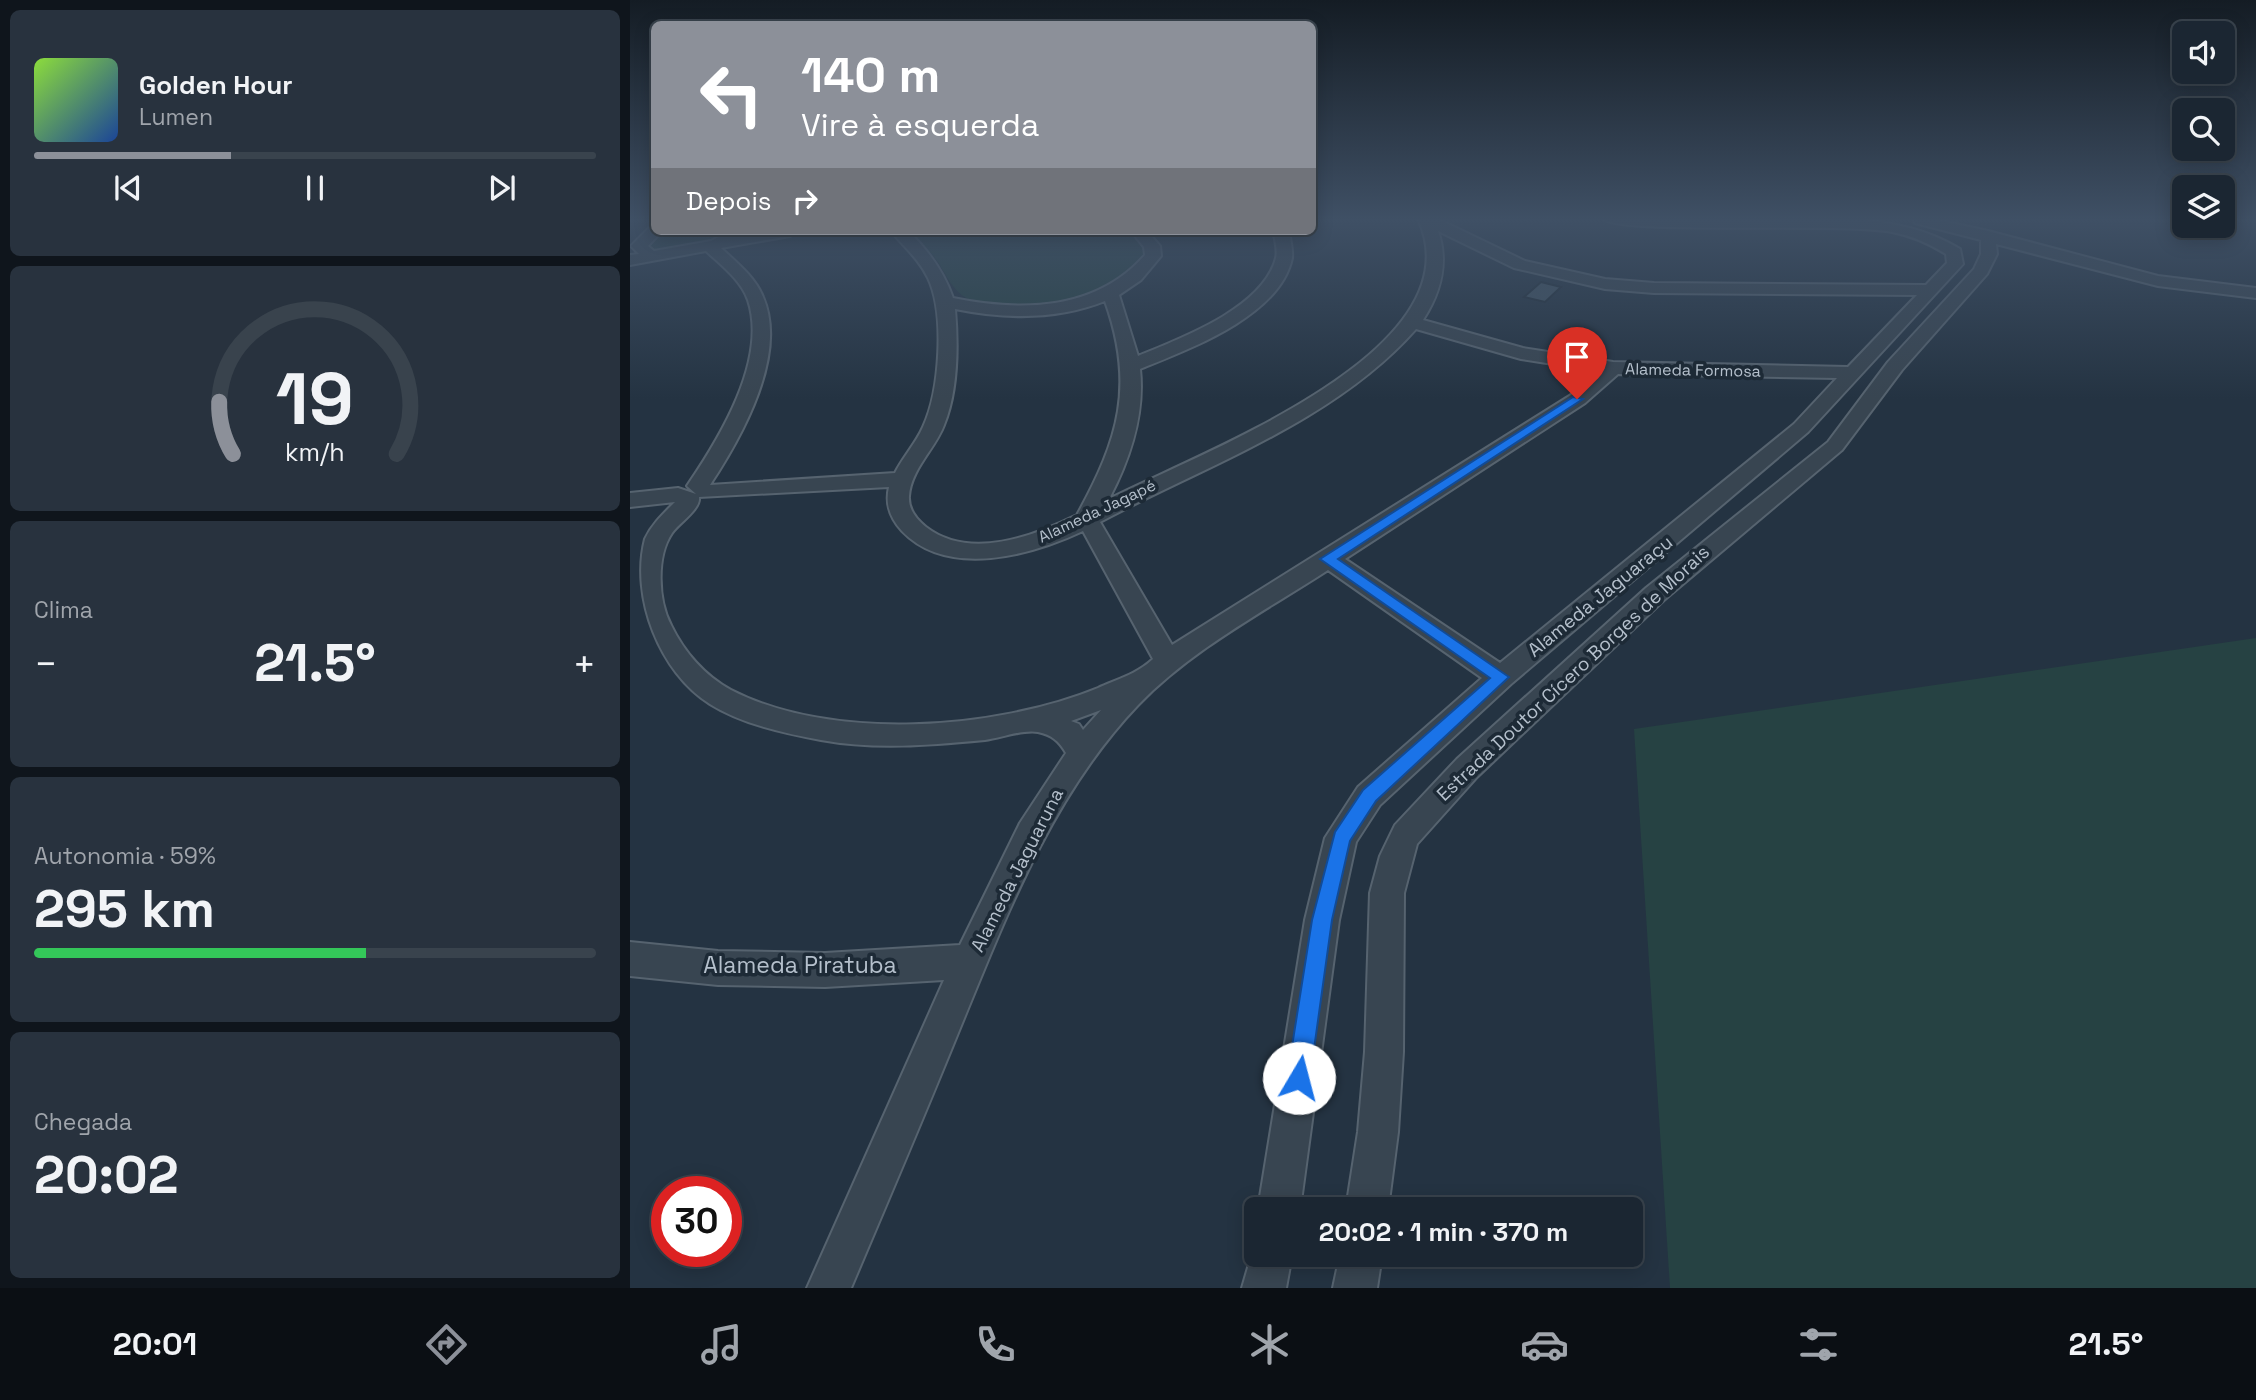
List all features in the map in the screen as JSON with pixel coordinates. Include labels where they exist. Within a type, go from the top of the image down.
[{"type":"street","points":[[742,279],[757,301],[761,326],[757,355],[734,429],[693,493],[659,533],[650,565],[649,603],[661,637],[681,666],[712,691],[750,710],[800,726],[864,735],[937,735],[1038,720],[1144,680]]},
{"type":"street","name":"Alameda Jagapé","points":[[935,279],[946,302],[940,407],[934,425],[903,479],[898,498],[903,517],[918,534],[939,544],[970,549],[1016,546],[1040,540],[1170,477],[1350,378],[1377,358],[1412,322],[1432,286],[1433,279]]},
{"type":"street","points":[[946,302],[969,308],[1020,310],[1065,306],[1110,292],[1131,279]]},
{"type":"street","points":[[1133,365],[1210,331],[1258,299],[1272,279]]},
{"type":"street","points":[[1580,279],[1630,287],[1893,290],[1924,297]]},
{"type":"street","name":"Alameda Jaguaraçu","points":[[1281,1197],[1322,920],[1341,838],[1369,796],[1501,677],[1801,428],[1941,279]]},
{"type":"street","name":"Estrada Doutor Cícero Borges de Morais","points":[[1369,1197],[1378,1132],[1384,1052],[1387,893],[1396,856],[1406,835],[1466,768],[1665,585],[1835,446],[1895,366],[1974,279]]},
{"type":"street","points":[[2151,279],[2256,293]]},
{"type":"street","points":[[1110,292],[1133,365],[1128,428],[1112,475],[1087,518],[1168,661]]},
{"type":"street","name":"Alameda Formosa","points":[[1412,322],[1521,353],[1613,368],[1853,373]]},
{"type":"street","name":"Alameda Jaguaruna","points":[[829,1288],[970,961],[1024,847],[1055,792],[1082,754],[1144,680],[1168,661],[1577,399],[1613,368]]},
{"type":"street","points":[[1799,372],[1823,381],[1832,387],[1833,394]]},
{"type":"street","points":[[1112,475],[1170,477]]},
{"type":"street","points":[[630,500],[693,493],[903,479]]},
{"type":"street","points":[[1328,559],[1501,677]]},
{"type":"street","points":[[1038,720],[1069,732],[1082,754]]},
{"type":"street","name":"Alameda Piratuba","points":[[630,959],[718,968],[825,970],[970,961]]},
{"type":"street","points":[[1264,1288],[1268,1267]]},
{"type":"street","points":[[1355,1288],[1359,1267]]},
{"type":"green space","points":[[948,279],[1122,279],[1091,294],[1064,302],[1011,308],[968,299]]},
{"type":"green space","points":[[2256,638],[2256,1288],[1670,1288],[1634,729]]},
{"type":"building","points":[[1541,282],[1561,287],[1545,302],[1524,297]]},
{"type":"route","points":[[1299,1078],[1322,920],[1341,838],[1369,796],[1501,677],[1328,559],[1577,399]]}]
